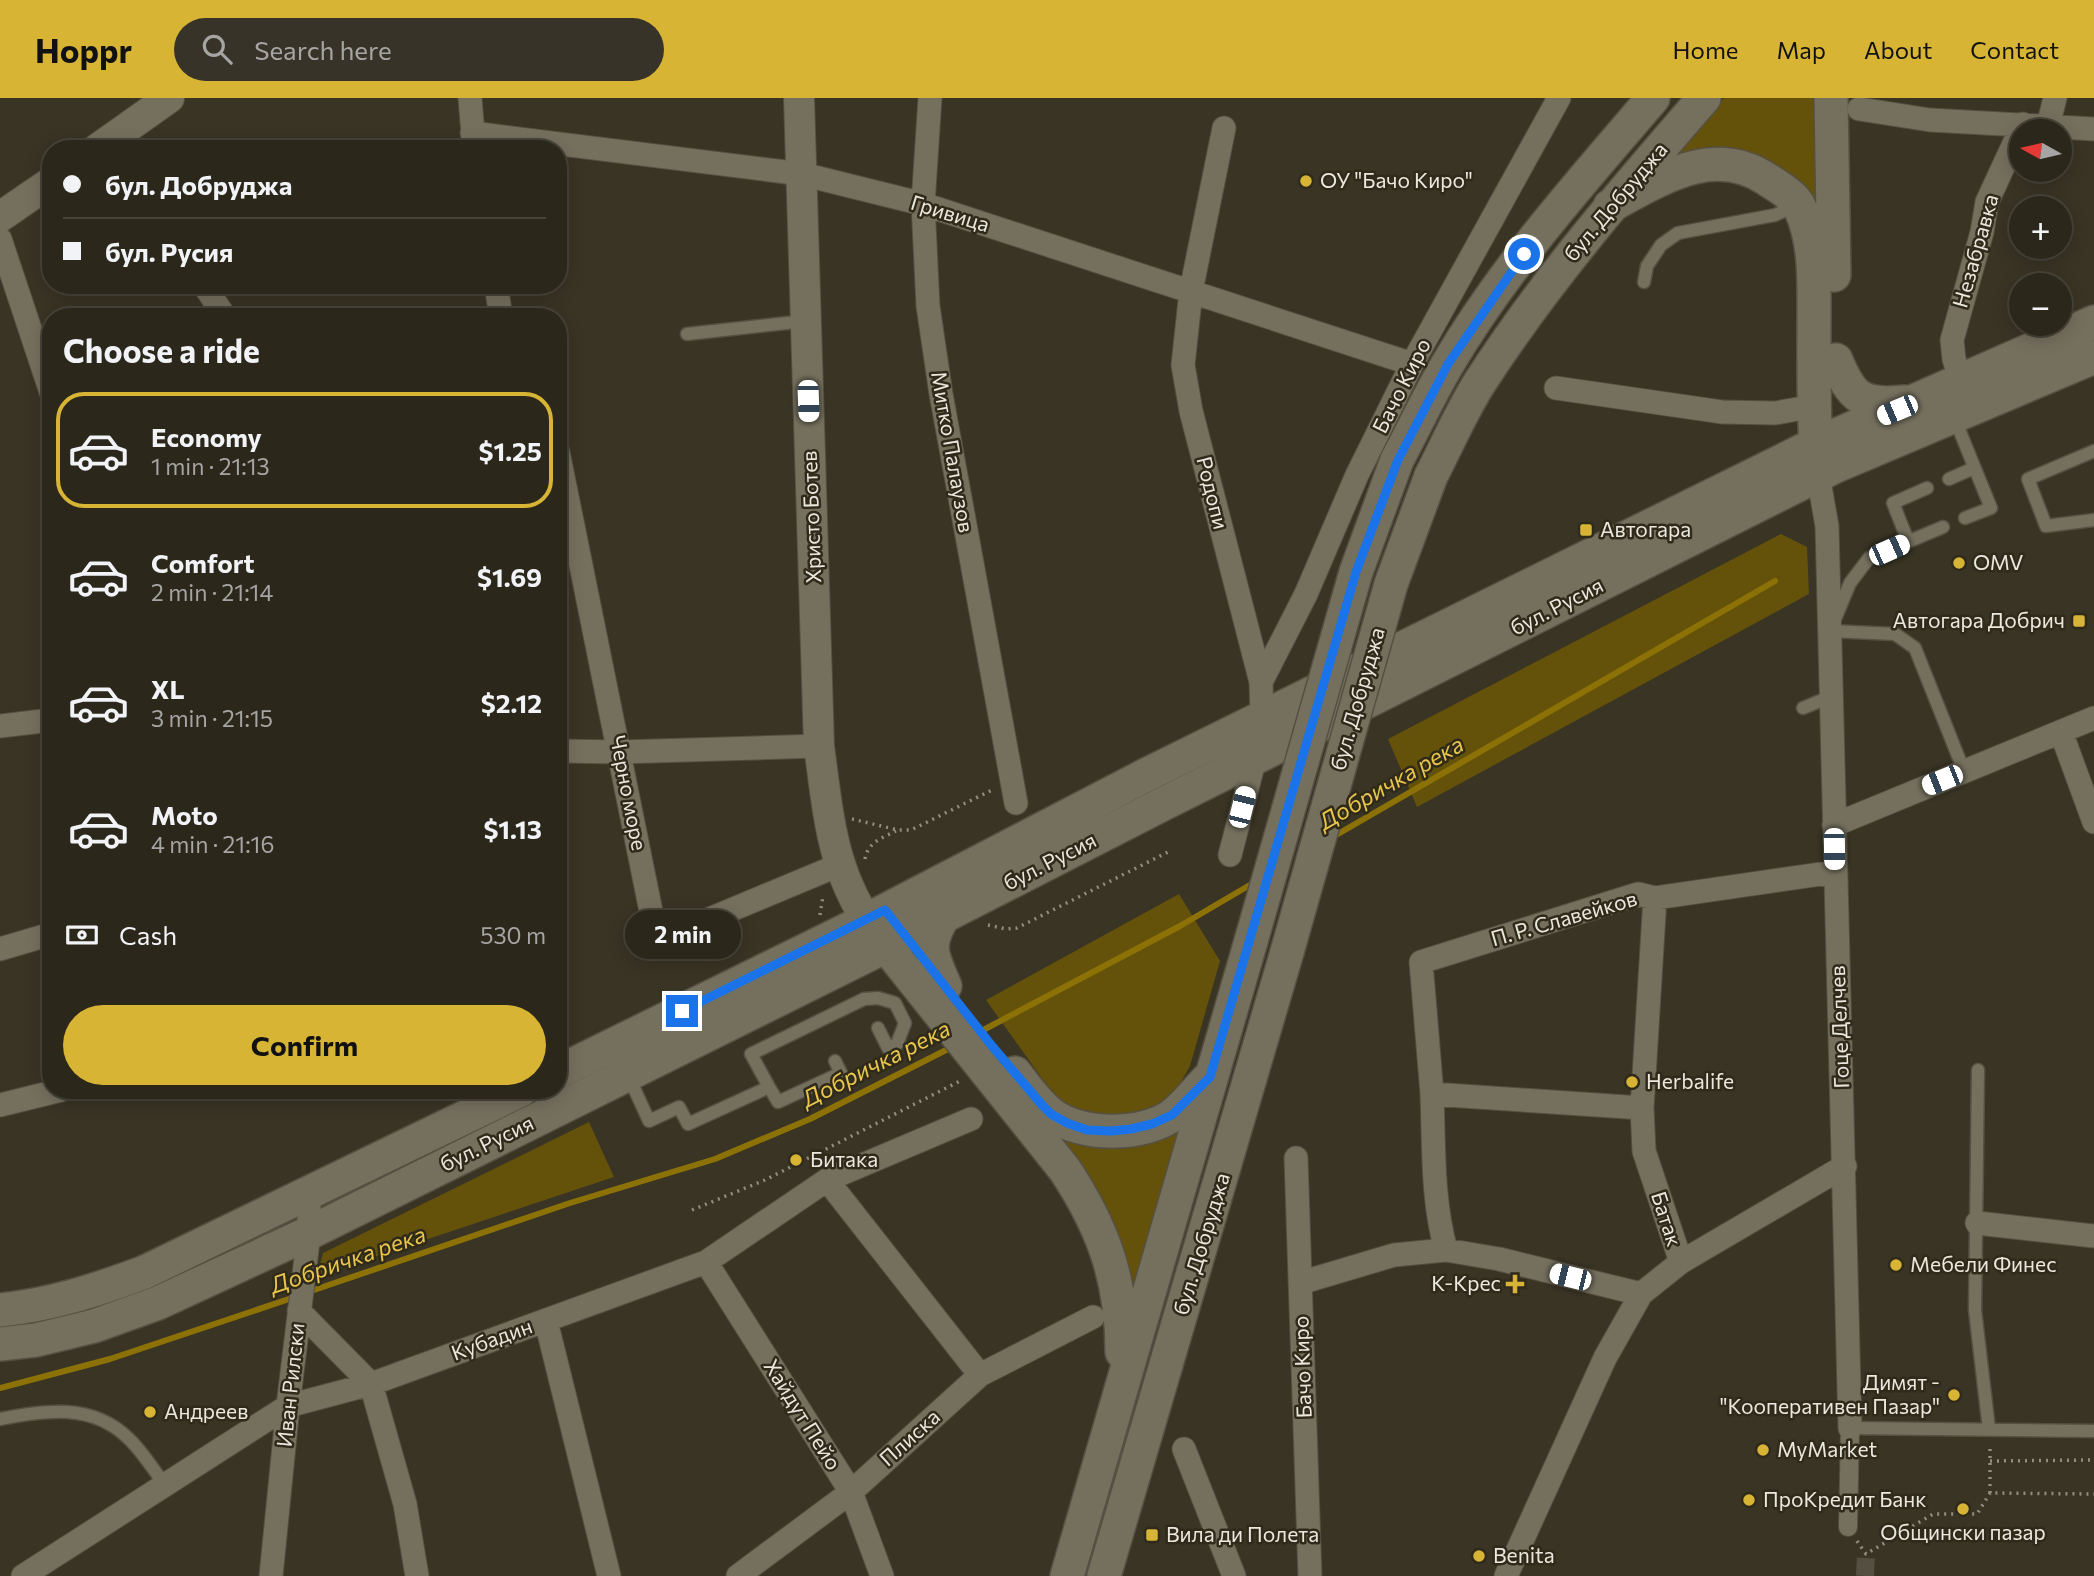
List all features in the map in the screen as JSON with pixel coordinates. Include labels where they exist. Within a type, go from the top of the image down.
[{"type":"main road","name":"бул. Добруджа","points":[[1067,1576],[1356,572],[1398,460],[1448,364],[1509,272],[1653,98]]},
{"type":"main road","name":"бул. Добруджа","points":[[1104,1576],[1287,952],[1391,584],[1431,477],[1478,385],[1538,297],[1610,206],[1704,98]]},
{"type":"main road","points":[[1826,455],[1836,360],[1845,103]]},
{"type":"main road","points":[[1610,206],[1665,177],[1701,165],[1729,164],[1756,172],[1779,187],[1799,205],[1811,237],[1814,271],[1815,406],[1826,455]]},
{"type":"main road","name":"бул. Русия","points":[[0,1343],[36,1340],[94,1326],[158,1303],[309,1233],[896,941],[1255,758],[1826,455],[1917,401],[2094,322]]},
{"type":"main road","name":"бул. Русия","points":[[567,1068],[875,915],[1262,718],[1826,455],[1953,415],[2094,358]]},
{"type":"main road","points":[[1836,360],[1845,382],[1856,397],[1883,403],[1917,401]]},
{"type":"main road","points":[[944,916],[935,929],[931,946],[959,1022]]},
{"type":"main road","points":[[896,941],[945,986]]},
{"type":"main road","points":[[896,941],[983,1052],[1065,1170],[1096,1220],[1110,1262],[1120,1308],[1121,1390]]},
{"type":"main road","points":[[983,1052],[1051,1114],[1087,1130],[1131,1129],[1152,1124],[1172,1115],[1210,1077]]},
{"type":"main road","name":"бул. Русия","points":[[0,1310],[31,1307],[85,1294],[145,1272],[309,1195],[502,1099]]},
{"type":"street","points":[[114,140],[169,98]]},
{"type":"street","points":[[470,98],[473,140]]},
{"type":"street","name":"Христо Ботев","points":[[799,98],[819,746],[842,870]]},
{"type":"street","name":"Митко Палаузов","points":[[930,98],[923,204],[928,306],[941,394],[1014,792]]},
{"type":"street","name":"Бачо Киро","points":[[1261,682],[1306,594],[1357,475],[1412,364],[1559,98]]},
{"type":"street","points":[[2050,119],[2055,98]]},
{"type":"street","points":[[1845,103],[1930,120],[2009,123]]},
{"type":"street","name":"Родопи","points":[[1224,128],[1191,291],[1183,365],[1191,411],[1261,682],[1262,718],[1255,758],[1230,855]]},
{"type":"street","points":[[2072,128],[2094,129]]},
{"type":"street","name":"Гривица","points":[[567,150],[802,174],[923,204],[1412,364]]},
{"type":"street","name":"Незабравка","points":[[1961,382],[1952,340],[1982,232],[1987,202],[2009,154]]},
{"type":"street","points":[[0,217],[42,187]]},
{"type":"street","points":[[0,239],[42,365]]},
{"type":"street","points":[[1556,388],[1722,412],[1775,413],[1815,406]]},
{"type":"street","name":"Гоце Делчев","points":[[1826,455],[1835,872],[1845,1166],[1850,1428],[1848,1527]]},
{"type":"street","name":"Черно море","points":[[567,496],[657,941],[842,870]]},
{"type":"street","points":[[1834,825],[2094,718]]},
{"type":"street","points":[[0,726],[42,721]]},
{"type":"street","points":[[2061,732],[2094,822]]},
{"type":"street","points":[[567,751],[819,746]]},
{"type":"street","points":[[842,870],[896,941]]},
{"type":"street","name":"П. Р. Славейков","points":[[1432,1094],[1421,962],[1638,894],[1654,898],[1835,872]]},
{"type":"street","name":"Батак","points":[[1506,1576],[1605,1358],[1641,1294],[1681,1262],[1644,1151],[1642,1108],[1654,898]]},
{"type":"street","points":[[0,949],[42,937]]},
{"type":"street","points":[[1447,1250],[1440,1226],[1435,1188],[1432,1094],[1642,1108]]},
{"type":"street","points":[[0,1105],[42,1095]]},
{"type":"street","name":"Кубадин","points":[[23,1576],[288,1406],[371,1384],[706,1262],[827,1180],[971,1119]]},
{"type":"street","name":"Бачо Киро","points":[[1296,1158],[1310,1576]]},
{"type":"street","points":[[1681,1262],[1845,1166]]},
{"type":"street","points":[[827,1180],[980,1375]]},
{"type":"street","name":"Иван Рилски","points":[[271,1576],[309,1233],[309,1195]]},
{"type":"street","points":[[1977,1223],[2094,1236]]},
{"type":"street","points":[[1300,1283],[1394,1255],[1447,1250],[1499,1259],[1641,1294]]},
{"type":"street","name":"Хайдут Пейо","points":[[706,1262],[851,1492],[882,1576]]},
{"type":"street","points":[[301,1299],[371,1384],[405,1504],[417,1576]]},
{"type":"street","name":"Плиска","points":[[738,1576],[851,1492],[980,1375],[1093,1317]]},
{"type":"street","points":[[546,1321],[609,1576]]},
{"type":"street","points":[[1184,1449],[1234,1576]]},
{"type":"lane","points":[[1644,282],[1647,266],[1661,245],[1678,233],[1775,215],[1799,205]]},
{"type":"lane","points":[[687,334],[805,321]]},
{"type":"lane","points":[[1953,415],[1991,508],[1965,517]]},
{"type":"lane","points":[[2094,451],[2028,480],[2046,526],[2094,520]]},
{"type":"lane","points":[[1949,479],[1974,468]]},
{"type":"lane","points":[[1908,541],[1894,503],[1927,488]]},
{"type":"lane","points":[[1943,527],[1869,558],[1850,583],[1830,631],[1895,634],[1915,648],[1964,771]]},
{"type":"lane","points":[[1803,708],[1832,696]]},
{"type":"lane","points":[[835,1061],[841,1073],[778,1102],[751,1054],[816,1028],[864,999],[878,998],[895,1003],[905,1023],[897,1044],[888,1048],[878,1028]]},
{"type":"lane","points":[[1978,1070],[1975,1310],[1989,1429]]},
{"type":"lane","points":[[628,1074],[649,1121],[679,1107],[688,1124],[769,1087]]},
{"type":"lane","points":[[0,1419],[43,1410],[80,1413],[109,1422],[128,1438],[165,1485]]},
{"type":"lane","points":[[1850,1428],[2094,1431]]},
{"type":"path","points":[[842,870],[833,825],[841,820],[853,819],[898,830],[911,830],[1014,792]]},
{"type":"path","points":[[820,916],[842,870],[866,854],[875,841],[898,830]]},
{"type":"path","points":[[984,925],[1017,928],[1170,851]]},
{"type":"path","points":[[692,1210],[765,1180],[953,1084]]},
{"type":"path","points":[[1866,1554],[1933,1514],[1977,1514],[1990,1493],[1989,1429]]},
{"type":"path","points":[[1990,1461],[2094,1460]]},
{"type":"path","points":[[1990,1493],[2094,1494]]},
{"type":"shaded area","points":[[1724,98],[1814,98],[1818,206],[1802,182],[1756,154],[1732,149],[1660,168]]},
{"type":"shaded area","points":[[1781,534],[1807,547],[1809,594],[1417,807],[1388,739]]},
{"type":"shaded area","points":[[1179,894],[1220,961],[1190,1066],[1176,1091],[1157,1107],[1136,1116],[1089,1114],[1063,1103],[1043,1080],[986,1000]]},
{"type":"shaded area","points":[[589,1122],[614,1177],[317,1276],[323,1253]]},
{"type":"shaded area","points":[[1180,1125],[1130,1295],[1050,1131]]},
{"type":"waterway","name":"Добричка река","points":[[1331,838],[1775,581]]},
{"type":"waterway","name":"Добричка река","points":[[970,1037],[1180,926],[1255,882]]},
{"type":"waterway","name":"Добричка река","points":[[308,1292],[570,1203],[715,1159],[810,1119],[954,1046]]},
{"type":"waterway","name":"Добричка река","points":[[0,1388],[110,1359],[295,1297]]},
{"type":"tunnel","points":[[1865,1576],[1866,1554]]},
{"type":"place","name":"ОУ \"Бачо Киро\"","points":[[1306,181]]},
{"type":"place","name":"Aвтогара","points":[[1586,530]]},
{"type":"place","name":"OMV","points":[[1959,563]]},
{"type":"place","name":"Автогара Добрич","points":[[2079,621]]},
{"type":"place","name":"Herbalife","points":[[1632,1082]]},
{"type":"place","name":"Битака","points":[[796,1160]]},
{"type":"place","name":"Мебели Финес","points":[[1896,1265]]},
{"type":"place","name":"К-Крес","points":[[1515,1284]]},
{"type":"place","name":"Димят - \"Кооперативен Пазар\"","points":[[1954,1395]]},
{"type":"place","name":"Андреев","points":[[150,1412]]},
{"type":"place","name":"MyMarket","points":[[1763,1450]]},
{"type":"place","name":"ПроКредит Банк","points":[[1749,1500]]},
{"type":"place","name":"Общински пазар","points":[[1963,1509]]},
{"type":"place","name":"Вила ди Полета","points":[[1152,1535]]},
{"type":"place","name":"Benita","points":[[1479,1556]]},
{"type":"route","points":[[682,1011],[885,910],[992,1046],[1051,1114],[1087,1130],[1111,1131],[1152,1124],[1172,1115],[1210,1077],[1356,572],[1398,460],[1448,364],[1509,272],[1524,254]]}]
